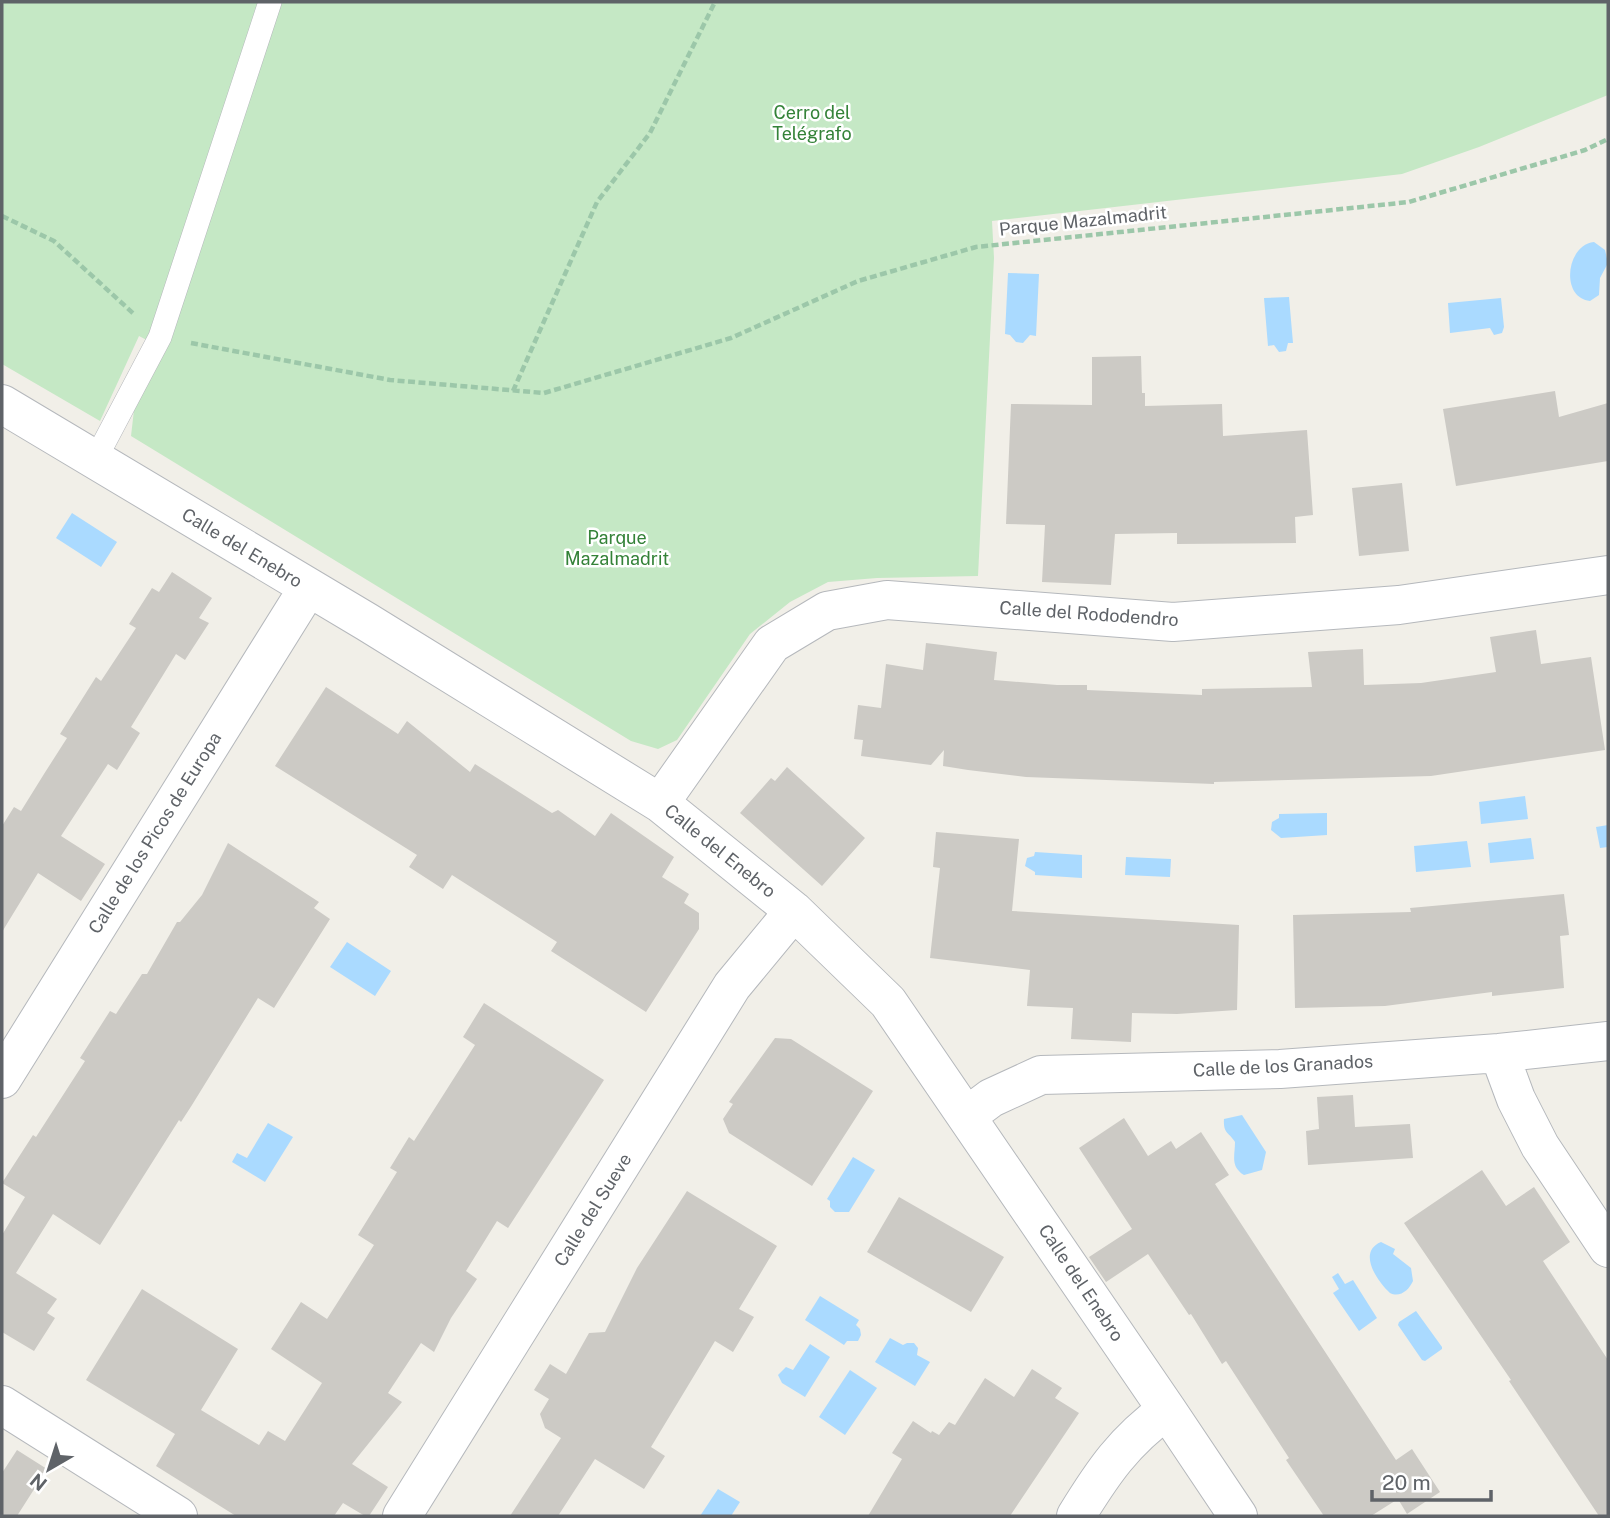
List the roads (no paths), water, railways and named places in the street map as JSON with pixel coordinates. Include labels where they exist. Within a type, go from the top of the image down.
[{"type":"street","name":"Calle del Enebro","points":[[2,404],[660,803],[793,911],[888,1002],[1238,1516]]},
{"type":"street","name":"Calle del Rododendro","points":[[660,803],[772,644],[827,611],[887,600],[1173,622],[1399,605],[1608,576]]},
{"type":"street","name":"Calle de los Picos de Europa","points":[[2,1079],[308,588]]},
{"type":"street","name":"Calle del Sueve","points":[[402,1516],[732,986],[793,911]]},
{"type":"street","name":"Calle de los Granados","points":[[967,1116],[991,1098],[1041,1075],[1280,1069],[1499,1053],[1608,1041]]},
{"type":"street","points":[[1499,1053],[1516,1099],[1540,1146],[1608,1248]]},
{"type":"street","points":[[2,1405],[178,1516]]},
{"type":"street","points":[[1076,1516],[1107,1466],[1146,1425],[1167,1410]]},
{"type":"lane","points":[[95,460],[160,337],[270,2]]},
{"type":"water","points":[[1594,242],[1605,250],[1608,263],[1600,278],[1599,295],[1590,301],[1580,298],[1574,291],[1570,272],[1577,252]]},
{"type":"water","points":[[1008,273],[1039,274],[1036,336],[1030,335],[1023,343],[1016,342],[1010,335],[1005,334]]},
{"type":"water","points":[[1289,297],[1293,343],[1288,343],[1286,351],[1279,352],[1274,345],[1268,346],[1264,298]]},
{"type":"water","points":[[1501,298],[1504,327],[1502,333],[1494,335],[1490,328],[1450,333],[1448,303]]},
{"type":"water","points":[[72,513],[117,542],[101,567],[56,538]]},
{"type":"water","points":[[1525,796],[1528,819],[1481,824],[1479,802]]},
{"type":"water","points":[[1327,813],[1327,835],[1281,838],[1271,830],[1272,822],[1279,818],[1279,814]]},
{"type":"water","points":[[1608,825],[1608,847],[1600,848],[1596,827]]},
{"type":"water","points":[[1531,838],[1534,859],[1490,863],[1488,843]]},
{"type":"water","points":[[1467,841],[1471,867],[1416,872],[1414,846]]},
{"type":"water","points":[[1035,852],[1082,855],[1082,878],[1035,875],[1035,872],[1025,866],[1027,858],[1034,856]]},
{"type":"water","points":[[1126,857],[1171,859],[1170,877],[1125,875]]},
{"type":"water","points":[[347,942],[391,971],[375,996],[330,967]]},
{"type":"water","points":[[1242,1115],[1266,1152],[1262,1170],[1244,1175],[1235,1164],[1235,1142],[1225,1130],[1224,1124],[1224,1119]]},
{"type":"water","points":[[268,1123],[293,1137],[265,1182],[232,1162],[237,1153],[247,1158]]},
{"type":"water","points":[[853,1157],[875,1170],[849,1212],[835,1212],[827,1199]]},
{"type":"water","points":[[1381,1242],[1395,1249],[1393,1254],[1411,1268],[1413,1281],[1401,1294],[1390,1293],[1372,1267],[1370,1252]]},
{"type":"water","points":[[1338,1273],[1345,1284],[1353,1280],[1377,1318],[1359,1331],[1333,1293],[1339,1289],[1332,1277]]},
{"type":"water","points":[[820,1296],[859,1320],[856,1325],[861,1335],[858,1341],[847,1341],[844,1345],[805,1320]]},
{"type":"water","points":[[1416,1311],[1442,1347],[1425,1361],[1398,1325]]},
{"type":"water","points":[[890,1338],[903,1345],[914,1343],[918,1348],[917,1355],[930,1362],[915,1386],[875,1362]]},
{"type":"water","points":[[810,1344],[830,1357],[805,1397],[782,1383],[778,1375],[786,1367],[793,1370]]},
{"type":"water","points":[[850,1370],[877,1388],[845,1435],[819,1417]]},
{"type":"water","points":[[718,1489],[740,1502],[731,1516],[700,1516]]},
{"type":"park label","name":"Cerro del Telégrafo","points":[[812,123]]},
{"type":"park label","name":"Parque Mazalmadrit","points":[[617,548]]}]
